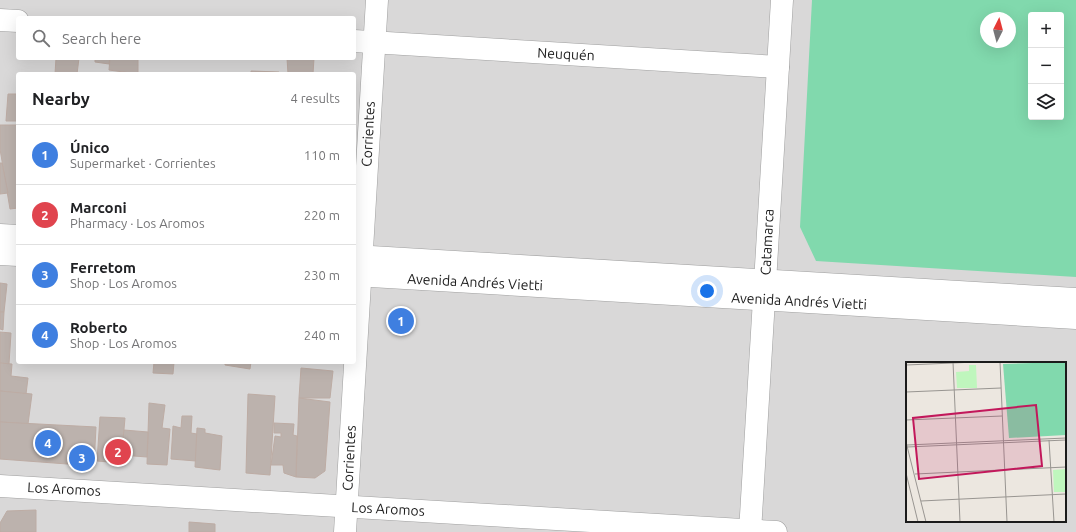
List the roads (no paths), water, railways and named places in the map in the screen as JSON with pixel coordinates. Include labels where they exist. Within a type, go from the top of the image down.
[{"type":"street","name":"Corrientes","points":[[356,288],[364,41],[377,0]]},
{"type":"street","name":"Catamarca","points":[[750,531],[782,0]]},
{"type":"street","points":[[0,20],[16,21]]},
{"type":"street","name":"Neuquén","points":[[364,41],[778,66]]},
{"type":"street","points":[[0,235],[16,236]]},
{"type":"street","points":[[0,254],[16,255]]},
{"type":"street","name":"Avenida Andrés Vietti","points":[[357,266],[765,290],[1076,299]]},
{"type":"street","name":"Avenida Andrés Vietti","points":[[765,290],[1076,318]]},
{"type":"street","name":"Corrientes","points":[[344,532],[353,364]]},
{"type":"street","name":"Los Aromos","points":[[0,486],[776,532]]},
{"type":"place","name":"Único","points":[[401,321]]},
{"type":"place","name":"Roberto","points":[[48,443]]},
{"type":"place","name":"Marconi","points":[[118,452]]},
{"type":"place","name":"Ferretom","points":[[82,458]]}]
